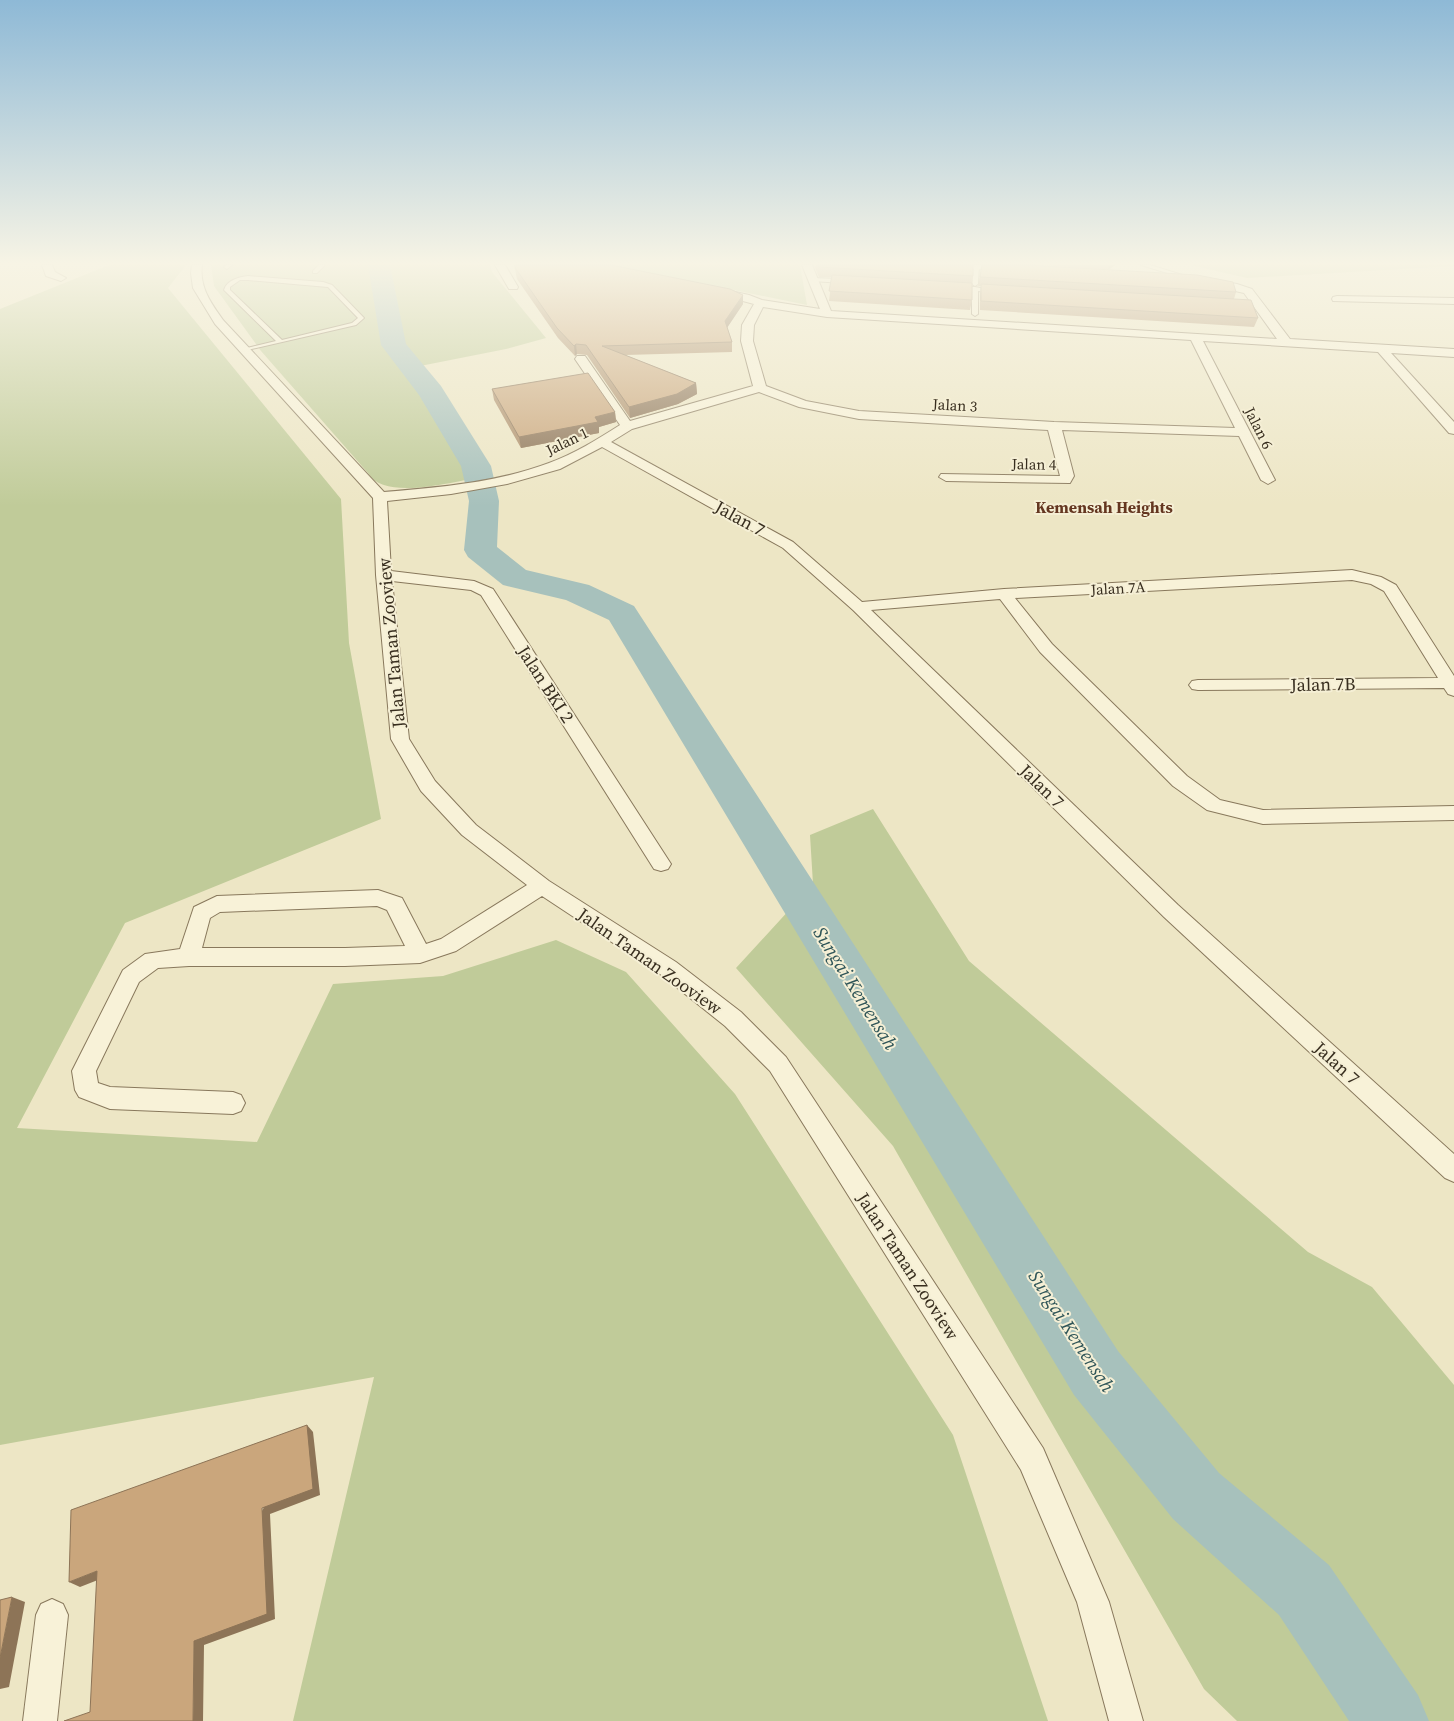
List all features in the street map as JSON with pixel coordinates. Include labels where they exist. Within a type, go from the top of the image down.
[{"type":"street","points":[[241,345],[380,497]]},
{"type":"street","points":[[748,345],[760,388]]},
{"type":"street","name":"Jalan 6","points":[[1198,345],[1268,480]]},
{"type":"street","points":[[1362,345],[1454,353]]},
{"type":"street","points":[[1380,347],[1451,423]]},
{"type":"street","points":[[581,359],[627,426]]},
{"type":"street","name":"Jalan 3","points":[[760,388],[803,404],[859,415],[1054,426],[1243,432]]},
{"type":"street","name":"Jalan 1","points":[[380,497],[451,490],[507,480],[555,466],[602,442],[627,426],[760,388]]},
{"type":"street","name":"Jalan 4","points":[[946,477],[1065,480],[1067,476],[1054,426]]},
{"type":"street","name":"Jalan 7","points":[[602,442],[788,545],[859,607],[1171,912],[1454,1170]]},
{"type":"street","name":"Jalan Taman Zooview","points":[[380,497],[384,575],[400,739],[428,786],[469,830],[542,886],[668,968],[733,1019],[778,1064],[1032,1459],[1093,1602],[1126,1721]]},
{"type":"street","name":"Jalan BKI 2","points":[[384,575],[474,586],[487,592],[661,864]]},
{"type":"street","name":"Jalan 7A","points":[[859,607],[897,602],[1004,594],[1352,575],[1376,580],[1390,588],[1451,686]]},
{"type":"street","points":[[1004,594],[1046,648],[1180,781],[1214,804],[1263,817],[1454,813]]},
{"type":"street","name":"Jalan 7B","points":[[1198,685],[1451,686]]},
{"type":"street","points":[[233,1103],[110,1098],[87,1090],[84,1071],[132,976],[153,960],[189,957],[345,958],[420,954],[448,945],[542,886]]},
{"type":"street","points":[[189,957],[202,913],[218,904],[378,898],[395,904],[420,954]]},
{"type":"street","points":[[40,1721],[52,1615]]},
{"type":"lane","points":[[245,350],[266,345]]},
{"type":"green space","points":[[0,345],[215,345],[341,499],[349,643],[381,819],[125,923],[17,1128],[257,1142],[333,984],[443,976],[556,940],[626,972],[735,1094],[953,1435],[1048,1721],[293,1721],[374,1377],[0,1445]]},
{"type":"green space","points":[[257,345],[519,345],[405,369],[461,434],[484,476],[440,485],[405,488],[376,482]]},
{"type":"green space","points":[[873,809],[969,961],[1308,1252],[1372,1287],[1454,1385],[1454,1721],[1237,1721],[1204,1689],[893,1146],[736,968],[813,884],[810,835]]},
{"type":"building","points":[[586,345],[624,345],[602,346],[696,383],[677,394],[629,407]]},
{"type":"building","points":[[588,373],[615,412],[595,417],[598,422],[519,437],[492,389]]},
{"type":"building","points":[[307,1425],[313,1489],[262,1508],[267,1614],[194,1641],[193,1721],[64,1721],[90,1712],[97,1571],[69,1582],[71,1510]]},
{"type":"building","points":[[12,1597],[0,1658],[0,1600]]},
{"type":"waterway","name":"Sungai Kemensah","points":[[394,345],[431,392],[476,466],[484,501],[480,550],[515,578],[577,592],[622,613],[1096,1373],[1196,1496],[1304,1590],[1392,1721]]},
{"type":"district","name":"Kemensah Heights","points":[[1104,507]]}]
